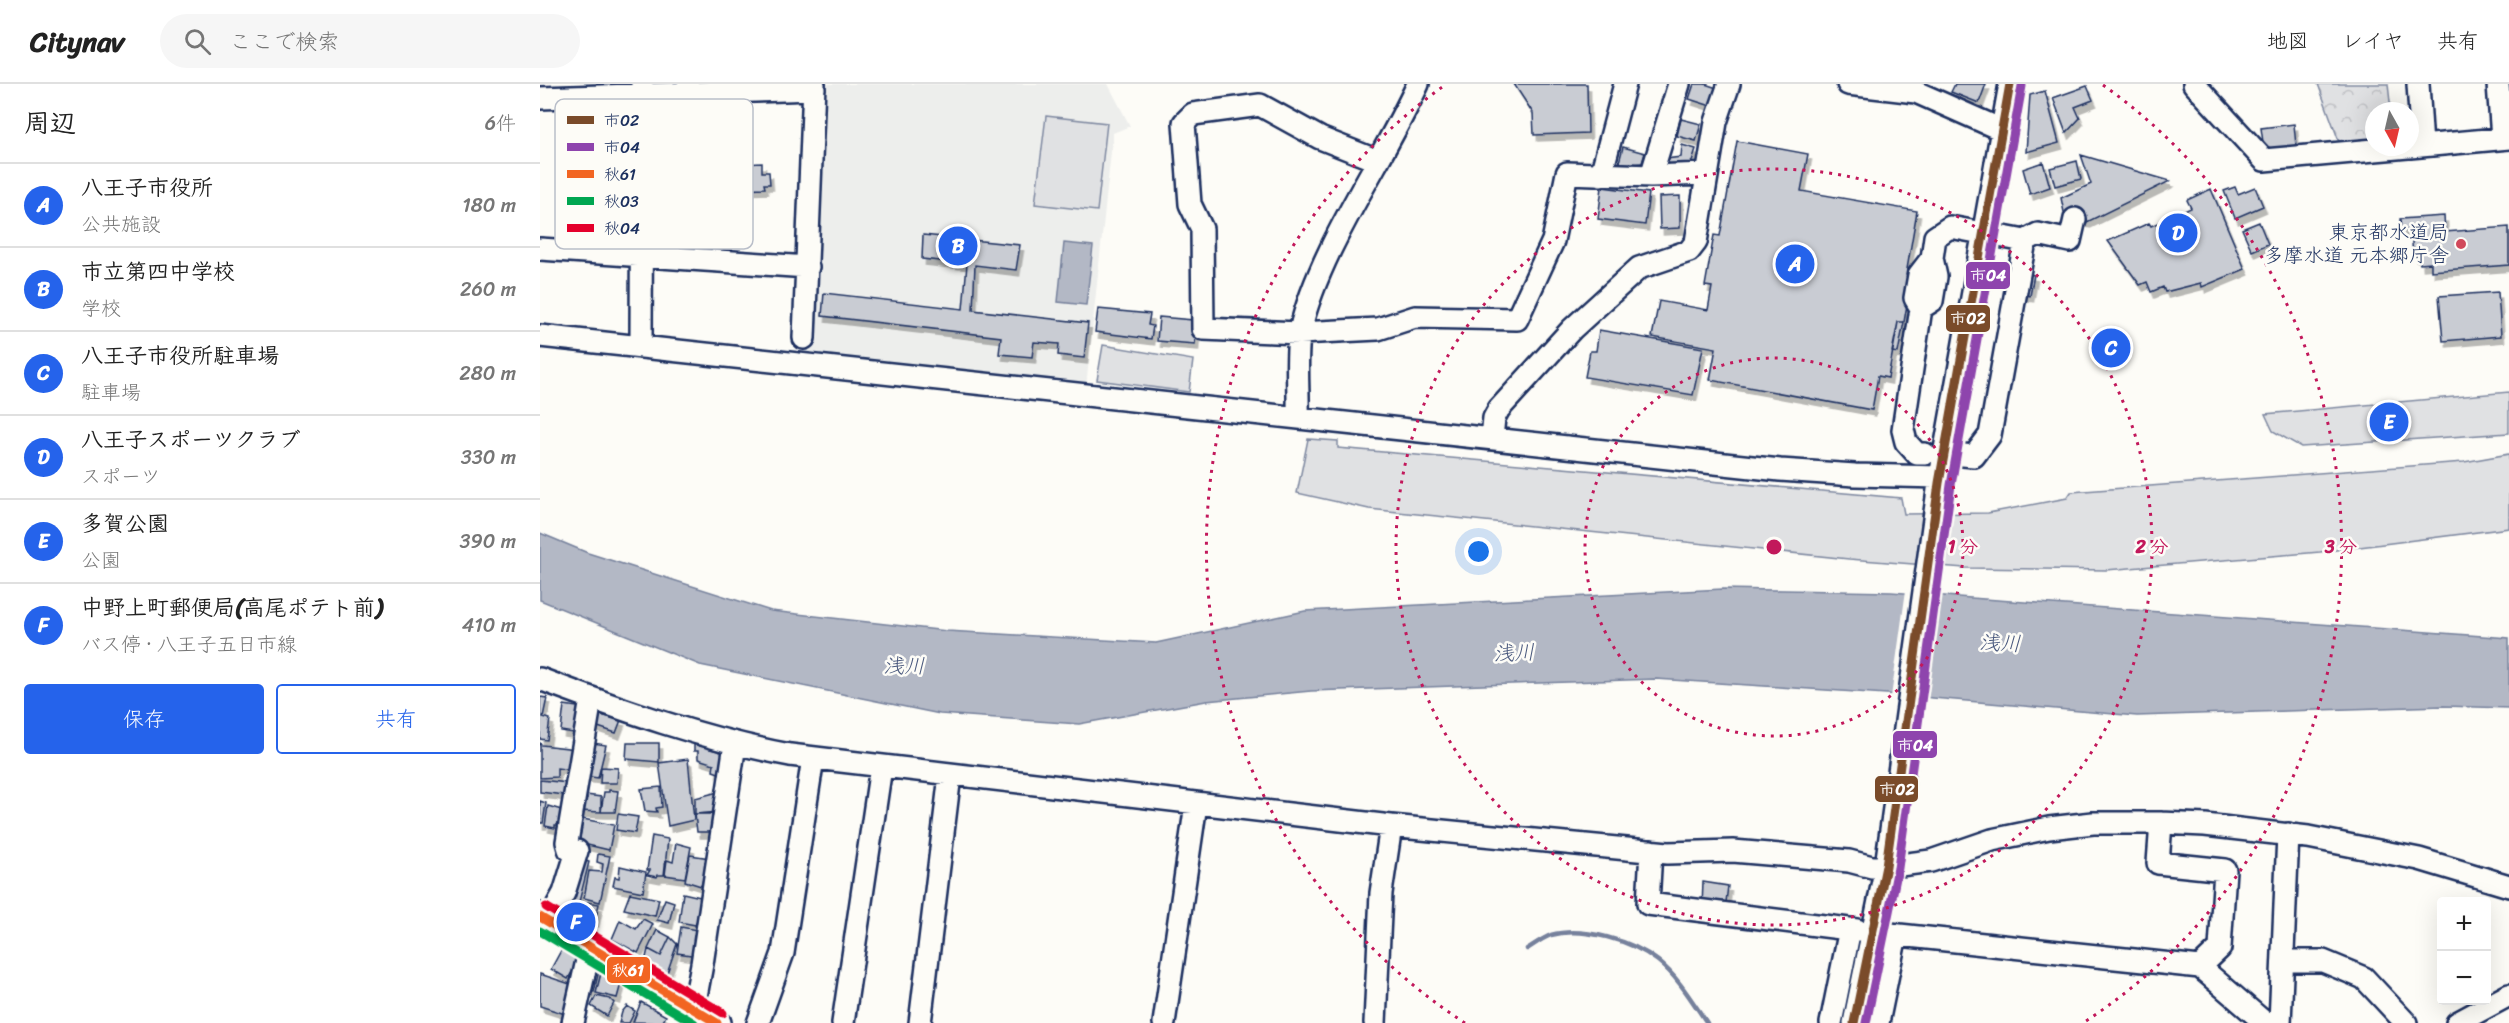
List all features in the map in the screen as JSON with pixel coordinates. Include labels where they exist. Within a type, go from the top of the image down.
[{"type":"main road","points":[[544,919],[699,1016]]},
{"type":"street","points":[[1298,418],[1300,333],[1329,255],[1418,84]]},
{"type":"street","points":[[1601,175],[1625,84]]},
{"type":"street","points":[[1651,176],[1679,84]]},
{"type":"street","points":[[1492,438],[1494,418],[1499,409],[1597,304],[1639,268],[1689,251],[1696,242],[1716,122],[1729,84]]},
{"type":"street","points":[[1848,84],[1916,92],[2002,130]]},
{"type":"street","points":[[1854,1023],[1887,862],[1940,480],[2010,84]]},
{"type":"street","points":[[2417,102],[2418,84]]},
{"type":"street","points":[[2419,145],[2505,138],[2498,84]]},
{"type":"street","points":[[540,98],[642,89],[814,86],[804,338]]},
{"type":"street","points":[[2194,89],[2248,151],[2264,160],[2365,151]]},
{"type":"street","points":[[1378,161],[1320,138],[1260,105],[1193,114],[1184,123],[1190,204],[1202,229],[1203,329],[1300,333],[1378,329],[1415,317],[1517,319],[1553,241],[1567,173],[1651,176],[1706,174]]},
{"type":"street","points":[[1925,454],[1917,454],[1906,441],[1903,430],[1921,308],[1932,301],[1936,278],[1932,258],[1935,237],[1950,227],[2025,241],[2038,234],[2070,241],[2075,219]]},
{"type":"street","points":[[1963,455],[1974,456],[1990,435],[2000,373],[2013,335],[2025,241]]},
{"type":"street","points":[[540,249],[808,267]]},
{"type":"street","points":[[641,346],[643,249]]},
{"type":"street","points":[[540,336],[1780,470],[1940,480]]},
{"type":"street","points":[[540,679],[591,699],[735,744],[813,758],[1391,826],[1651,851],[1732,851],[1849,861],[1872,867],[1887,862],[1931,861],[1992,840],[2049,828],[2093,823],[2161,823],[2288,834],[2419,860],[2509,886]]},
{"type":"street","points":[[544,919],[564,893],[577,851],[569,849],[567,842],[591,699]]},
{"type":"street","points":[[699,1016],[696,996],[735,744]]},
{"type":"street","points":[[758,1023],[783,953],[813,758]]},
{"type":"street","points":[[843,1023],[881,766]]},
{"type":"street","points":[[920,1023],[950,775]]},
{"type":"street","points":[[1164,1023],[1196,804]]},
{"type":"street","points":[[2161,823],[2158,862],[2225,870],[2220,948],[2200,967]]},
{"type":"street","points":[[1375,1023],[1381,893],[1391,826]]},
{"type":"street","points":[[2280,1023],[2288,834]]},
{"type":"street","points":[[1651,851],[1648,904],[1853,929],[1831,1023]]},
{"type":"street","points":[[1878,1023],[1893,935],[2200,967],[2265,1023]]},
{"type":"street","points":[[573,1023],[590,947]]},
{"type":"street","points":[[2283,961],[2323,961],[2364,978],[2406,1023]]},
{"type":"street","points":[[2457,1023],[2509,995]]},
{"type":"shaded area","points":[[825,84],[1108,84],[1130,126],[1113,133],[1086,387],[807,359]]},
{"type":"green space","points":[[2318,84],[2388,84],[2390,102],[2365,102],[2365,143],[2340,144]]},
{"type":"green space","points":[[1046,116],[1107,123],[1097,211],[1035,204]]},
{"type":"green space","points":[[1103,345],[1193,360],[1189,392],[1097,380]]},
{"type":"green space","points":[[2509,392],[2509,433],[2301,447],[2273,431],[2265,414]]},
{"type":"green space","points":[[1308,439],[1338,441],[1338,448],[1901,498],[1904,514],[1988,513],[2067,498],[2071,492],[2464,462],[2509,454],[2509,528],[2320,552],[2106,570],[1965,568],[1849,559],[1369,509],[1297,493]]},
{"type":"water","points":[[1064,243],[1093,246],[1086,305],[1058,302]]},
{"type":"water","name":"浅川","points":[[540,533],[588,553],[771,611],[947,631],[1156,643],[1305,611],[1723,589],[1891,592],[2509,638],[2509,708],[2443,706],[2137,716],[1887,694],[1656,679],[1311,691],[1206,701],[1079,724],[940,714],[700,665],[540,600]]},
{"type":"pier","points":[[1906,590],[1942,592],[1927,700],[1891,697]]},
{"type":"building","points":[[1514,84],[1587,84],[1588,133],[1534,135],[1533,113]]},
{"type":"building","points":[[1694,84],[1705,84],[1717,88],[1711,106],[1689,99]]},
{"type":"building","points":[[1955,84],[1986,84],[1979,103],[1951,92]]},
{"type":"building","points":[[2087,86],[2093,100],[2075,107],[2080,118],[2066,133],[2053,98]]},
{"type":"building","points":[[2045,91],[2059,143],[2026,152],[2030,95]]},
{"type":"building","points":[[1681,119],[1701,124],[1696,141],[1677,136]]},
{"type":"building","points":[[2294,124],[2296,146],[2264,149],[2261,128]]},
{"type":"building","points":[[1737,141],[1808,154],[1801,191],[1917,211],[1906,275],[1912,276],[1904,322],[1898,322],[1888,378],[1878,376],[1872,410],[1710,380],[1716,348],[1652,337],[1659,301],[1708,310],[1712,287],[1705,286],[1714,235],[1720,236]]},
{"type":"building","points":[[1682,145],[1696,149],[1690,167],[1667,169],[1666,159],[1681,157]]},
{"type":"building","points":[[1623,147],[1645,153],[1642,163],[1618,166]]},
{"type":"building","points":[[2081,155],[2170,181],[2087,222],[2065,217],[2061,198],[2091,184]]},
{"type":"building","points":[[2077,161],[2081,179],[2055,186],[2050,168]]},
{"type":"building","points":[[2043,162],[2050,187],[2030,194],[2023,169]]},
{"type":"building","points":[[753,163],[762,163],[762,172],[769,172],[770,184],[764,184],[765,188],[753,188]]},
{"type":"building","points":[[1602,187],[1649,193],[1645,225],[1598,219]]},
{"type":"building","points":[[2235,187],[2238,194],[2255,187],[2263,206],[2235,218],[2224,191]]},
{"type":"building","points":[[2211,189],[2245,269],[2202,287],[2201,283],[2165,292],[2163,287],[2151,292],[2147,282],[2140,285],[2108,241],[2149,223],[2151,226],[2191,208],[2187,200]]},
{"type":"building","points":[[1680,196],[1680,228],[1660,229],[1659,197]]},
{"type":"building","name":"東京都水道局 多摩水道 元本郷庁舎","points":[[2444,216],[2445,232],[2509,227],[2509,265],[2431,271],[2431,263],[2420,264],[2419,255],[2413,256],[2411,230],[2401,231],[2400,219]]},
{"type":"building","points":[[2259,222],[2268,244],[2252,251],[2242,229]]},
{"type":"building","points":[[923,235],[1020,245],[1016,270],[975,265],[973,310],[1088,323],[1084,358],[1058,355],[1059,344],[1034,342],[1032,357],[999,354],[1001,337],[822,316],[824,293],[963,309],[967,264],[922,259]]},
{"type":"building","points":[[2018,271],[2034,275],[2030,296],[2013,293]]},
{"type":"building","points":[[2498,292],[2501,336],[2443,341],[2439,296]]},
{"type":"building","points":[[1098,309],[1150,314],[1148,325],[1153,326],[1151,339],[1095,332]]},
{"type":"building","points":[[1159,317],[1193,320],[1192,333],[1196,333],[1195,344],[1157,341]]},
{"type":"building","points":[[1898,322],[1904,322],[1898,353],[1892,352]]},
{"type":"building","points":[[1599,330],[1703,348],[1693,395],[1585,377],[1590,351],[1596,351]]},
{"type":"building","points":[[540,697],[547,698],[543,717],[550,719],[547,740],[540,739]]},
{"type":"building","points":[[564,705],[584,708],[579,734],[561,731]]},
{"type":"building","points":[[592,713],[621,720],[616,733],[589,724]]},
{"type":"building","points":[[587,742],[606,745],[598,778],[584,776]]},
{"type":"building","points":[[540,743],[576,749],[572,770],[557,768],[557,777],[540,778]]},
{"type":"building","points":[[627,743],[659,743],[659,762],[626,759]]},
{"type":"building","points":[[694,744],[725,753],[724,775],[713,771],[714,764],[698,759],[698,751],[694,751]]},
{"type":"building","points":[[688,759],[694,820],[668,826],[659,763]]},
{"type":"building","points":[[601,767],[618,768],[617,783],[600,783]]},
{"type":"building","points":[[540,780],[568,783],[564,795],[540,792]]},
{"type":"building","points":[[661,787],[662,807],[656,808],[657,812],[645,811],[641,789]]},
{"type":"building","points":[[609,790],[618,791],[615,812],[601,812],[604,792],[609,792]]},
{"type":"building","points":[[718,792],[720,812],[695,814],[695,798]]},
{"type":"building","points":[[586,795],[601,797],[601,812],[579,811],[581,798],[587,798]]},
{"type":"building","points":[[540,801],[546,803],[543,823],[540,823]]},
{"type":"building","points":[[548,806],[565,811],[562,825],[555,825],[555,828],[545,826]]},
{"type":"building","points":[[618,814],[638,817],[635,833],[616,830]]},
{"type":"building","points":[[695,814],[717,814],[719,832],[697,832]]},
{"type":"building","points":[[583,819],[614,825],[609,850],[579,843]]},
{"type":"building","points":[[652,836],[668,839],[664,875],[657,877],[647,875],[650,870],[647,870]]},
{"type":"building","points":[[676,843],[691,847],[685,878],[665,875],[667,860],[673,862]]},
{"type":"building","points":[[598,854],[610,856],[600,902],[584,898],[589,871],[602,872],[603,864],[597,862]]},
{"type":"building","points":[[690,855],[710,858],[707,880],[703,879],[701,886],[685,881]]},
{"type":"building","points":[[578,859],[589,862],[576,914],[563,907]]},
{"type":"building","points":[[620,866],[646,872],[643,892],[613,886],[615,877],[619,878]]},
{"type":"building","points":[[1703,882],[1728,886],[1725,910],[1702,907]]},
{"type":"building","points":[[630,893],[659,899],[655,916],[624,909]]},
{"type":"building","points":[[683,893],[705,898],[701,926],[679,922]]},
{"type":"building","points":[[665,899],[674,902],[669,923],[657,920]]},
{"type":"building","points":[[586,902],[599,904],[595,921],[583,917]]},
{"type":"building","points":[[643,919],[653,924],[638,953],[612,939],[620,920],[636,929]]},
{"type":"building","points":[[681,927],[702,931],[698,956],[677,953]]},
{"type":"building","points":[[657,930],[670,937],[661,956],[648,949]]},
{"type":"building","points":[[670,937],[677,944],[666,976],[644,966],[648,949],[661,956]]},
{"type":"building","points":[[564,945],[581,955],[568,979],[551,969]]},
{"type":"building","points":[[589,960],[600,966],[594,992],[582,991]]},
{"type":"building","points":[[601,973],[622,980],[617,998],[596,993]]},
{"type":"building","points":[[540,974],[573,985],[565,1014],[540,1006]]},
{"type":"building","points":[[596,996],[610,999],[614,1003],[607,1016],[591,1006]]},
{"type":"building","points":[[641,1002],[666,1016],[662,1023],[633,1022]]},
{"type":"building","points":[[627,1006],[635,1011],[629,1023],[619,1023],[622,1012]]},
{"type":"waterway","points":[[1527,949],[1548,936],[1578,932],[1607,937],[1635,947],[1658,961],[1672,974],[1707,1023]]},
{"type":"transit line","name":"市02","points":[[1854,1023],[1886,866],[1939,483],[2010,84]]},
{"type":"transit line","name":"市04","points":[[1866,1023],[1898,868],[1951,485],[2022,86]]},
{"type":"transit line","name":"秋04","points":[[546,907],[723,1013]]},
{"type":"transit line","name":"秋61","points":[[540,917],[717,1023]]},
{"type":"transit line","name":"秋03","points":[[540,931],[694,1023]]},
{"type":"place","name":"八王子スポーツクラブ","points":[[2178,233]]},
{"type":"place","name":"東京都水道局 多摩水道 元本郷庁舎","points":[[2461,244]]},
{"type":"place","name":"市立第四中学校","points":[[958,246]]},
{"type":"place","name":"八王子市役所","points":[[1795,264]]},
{"type":"place","name":"八王子市役所駐車場","points":[[2111,348]]},
{"type":"place","name":"多賀公園","points":[[2389,422]]},
{"type":"place","name":"中野上町郵便局(高尾ポテト前)","points":[[576,922]]}]
